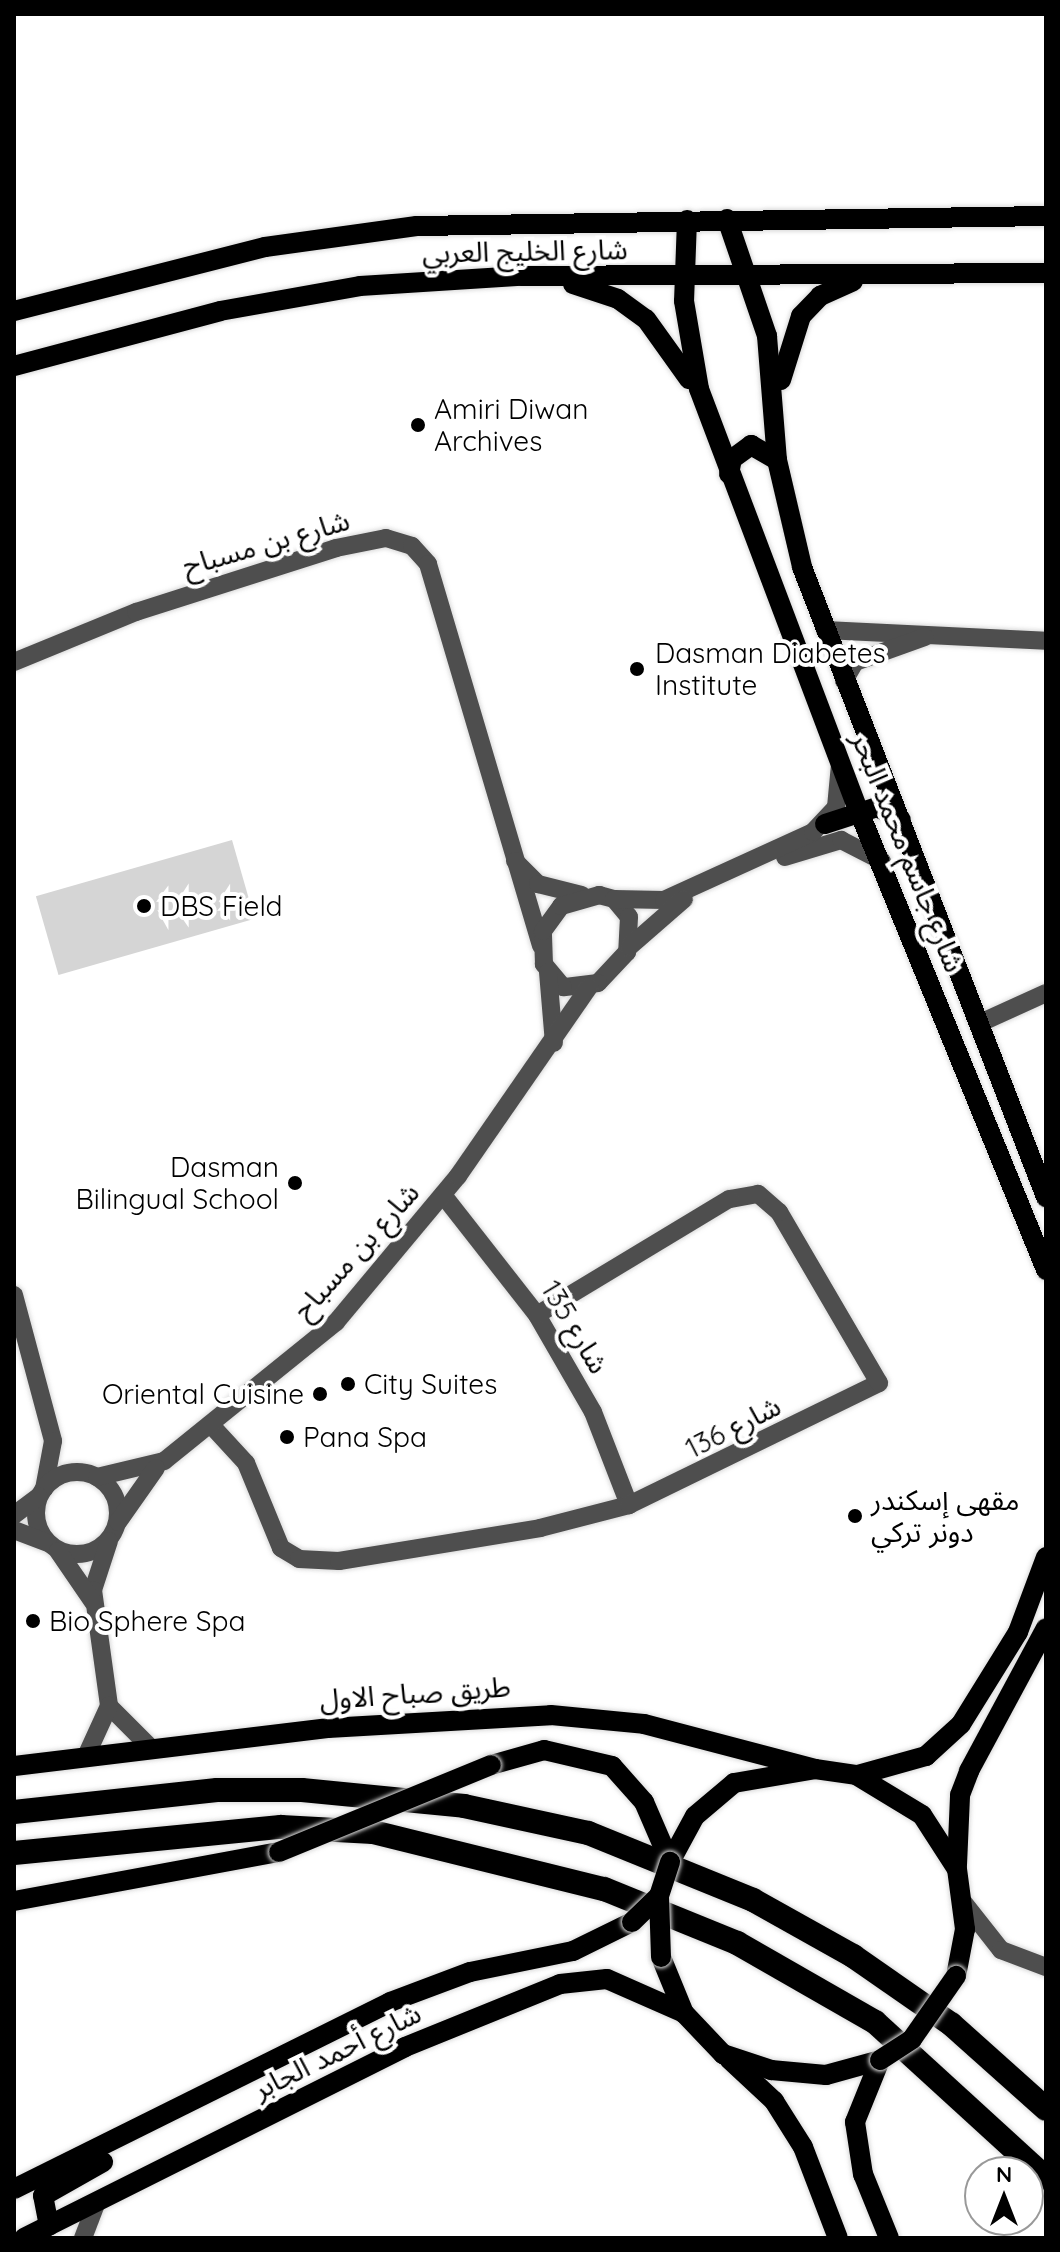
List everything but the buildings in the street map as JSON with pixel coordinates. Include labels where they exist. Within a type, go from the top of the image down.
[{"type":"highway","points":[[14,1812],[217,1790],[302,1790],[464,1806],[588,1833],[753,1900],[853,1956],[951,2024],[1046,2109]]},
{"type":"highway","points":[[14,1853],[281,1827],[373,1832],[604,1889],[737,1943],[875,2022],[1046,2178]]},
{"type":"main road","name":"شارع الخليج العربي","points":[[14,311],[316,238],[466,223],[1046,216]]},
{"type":"main road","name":"شارع جاسم محمد البحر","points":[[727,219],[767,336],[777,416],[777,460],[787,518],[844,681],[901,820],[1046,1197]]},
{"type":"main road","name":"شارع جاسم محمد البحر","points":[[687,220],[684,277],[689,351],[706,410],[858,809],[882,861],[1046,1270]]},
{"type":"main road","name":"شارع الخليج العربي","points":[[14,366],[308,293],[521,276],[871,277],[1046,273]]},
{"type":"main road","points":[[521,276],[580,286],[627,304],[660,335],[706,410]]},
{"type":"main road","points":[[777,416],[784,359],[801,316],[828,291],[871,277]]},
{"type":"main road","points":[[729,474],[732,459],[751,445],[777,460]]},
{"type":"main road","points":[[825,824],[858,809],[884,808],[901,820]]},
{"type":"main road","points":[[856,1775],[926,1756],[961,1724],[1018,1632],[1046,1557]]},
{"type":"main road","points":[[723,2054],[771,2070],[826,2075],[880,2060],[912,2039],[956,1976],[964,1903],[957,1869],[960,1795],[1046,1628]]},
{"type":"main road","points":[[1022,1674],[1046,1663]]},
{"type":"main road","name":"طريق صباح الاول","points":[[14,1766],[149,1746],[551,1715],[644,1724],[815,1769]]},
{"type":"main road","points":[[14,1901],[279,1852],[491,1765],[544,1750],[612,1766],[644,1802],[670,1862]]},
{"type":"main road","points":[[838,2238],[803,2147],[774,2101],[684,2013],[661,1957],[659,1896],[670,1862],[695,1816],[734,1783],[815,1769],[856,1775],[922,1815],[957,1869]]},
{"type":"main road","name":"شارع أحمد الجابر","points":[[14,2189],[404,1996],[470,1972],[573,1951],[632,1922],[659,1896]]},
{"type":"main road","name":"شارع أحمد الجابر","points":[[24,2238],[52,2232],[96,2204],[405,2047],[560,1984],[607,1979],[684,2013]]},
{"type":"main road","points":[[880,2060],[855,2122],[863,2174],[889,2238]]},
{"type":"main road","points":[[52,2232],[41,2203],[48,2190],[144,2142],[189,2104]]},
{"type":"street","name":"شارع بن مسباح","points":[[14,662],[176,598],[336,548],[400,540],[428,564],[509,853],[541,946]]},
{"type":"street","points":[[825,630],[1046,641]]},
{"type":"street","points":[[844,681],[855,662],[926,636]]},
{"type":"street","points":[[554,1043],[548,972],[541,946],[554,912],[585,896],[664,900],[825,824],[839,797],[840,763]]},
{"type":"street","points":[[548,972],[563,987],[589,987],[615,969],[629,947],[689,895],[821,843],[856,844],[882,861]]},
{"type":"street","name":"شارع بن مسباح","points":[[509,853],[538,884],[585,896]]},
{"type":"street","points":[[614,899],[629,917],[629,947]]},
{"type":"street","name":"شارع بن مسباح","points":[[94,1605],[96,1570],[114,1531],[164,1461],[336,1322],[443,1195],[554,1043],[589,987]]},
{"type":"street","points":[[980,1023],[1046,993]]},
{"type":"street","name":"شارع 136","points":[[211,1425],[246,1463],[281,1548],[310,1561],[540,1528],[629,1505],[879,1383],[779,1212],[758,1194],[729,1199],[537,1315]]},
{"type":"street","name":"شارع 135","points":[[443,1195],[537,1315],[593,1412],[629,1505]]},
{"type":"street","points":[[14,1295],[52,1432],[54,1463],[41,1493],[36,1522],[94,1605],[109,1706],[87,1754]]},
{"type":"street","points":[[14,1530],[53,1546],[87,1553],[114,1531],[117,1502],[52,1432]]},
{"type":"street","name":"شارع بن مسباح","points":[[95,1476],[164,1461]]},
{"type":"street","points":[[14,1515],[65,1474],[95,1476]]},
{"type":"street","points":[[109,1706],[149,1746]]},
{"type":"street","points":[[964,1903],[993,1945],[1044,1965]]},
{"type":"street","points":[[83,2238],[96,2204]]},
{"type":"shaded area","name":"DBS Field","points":[[232,840],[255,919],[59,975],[36,896]]},
{"type":"place","name":"Amiri Diwan Archives","points":[[418,425]]},
{"type":"place","name":"Dasman Diabetes Institute","points":[[637,669]]},
{"type":"place","name":"DBS Field","points":[[144,906]]},
{"type":"place","name":"Dasman Bilingual School","points":[[295,1183]]},
{"type":"place","name":"City Suites","points":[[348,1384]]},
{"type":"place","name":"Oriental Cuisine","points":[[320,1394]]},
{"type":"place","name":"Pana Spa","points":[[287,1437]]},
{"type":"place","name":"مقهى إسكندر دونر تركي","points":[[855,1516]]},
{"type":"place","name":"Bio Sphere Spa","points":[[33,1621]]}]
